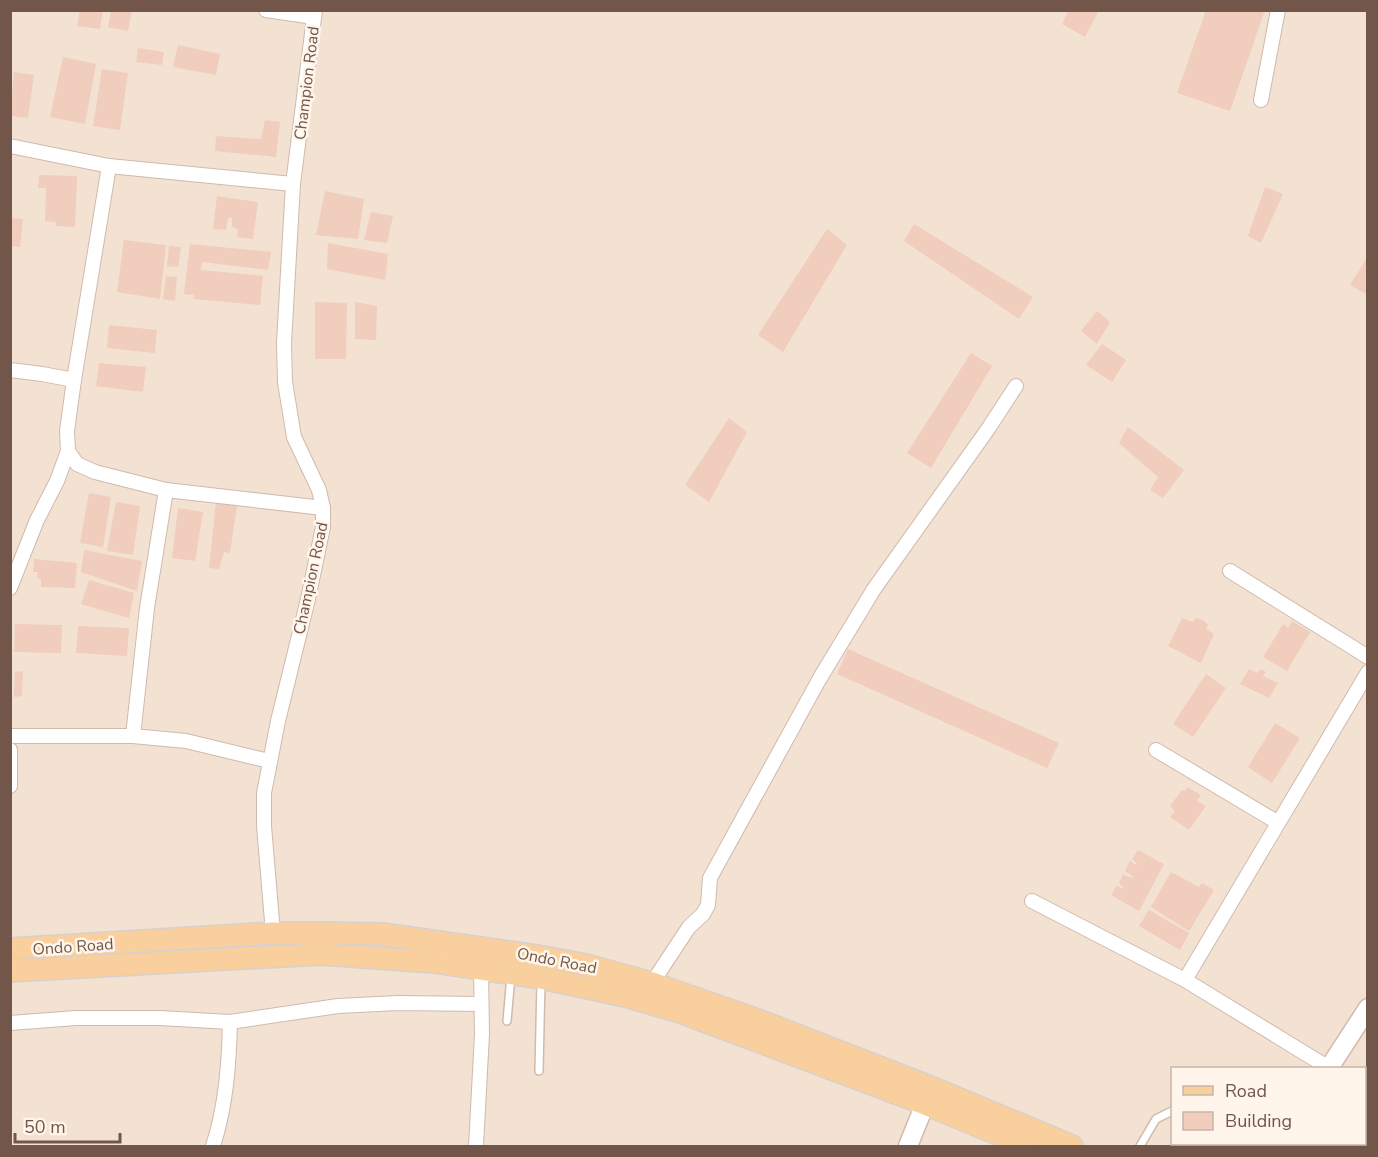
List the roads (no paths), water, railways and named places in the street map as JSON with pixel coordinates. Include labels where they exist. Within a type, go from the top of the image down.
[{"type":"main road","name":"Ondo Road","points":[[10,950],[273,933],[382,934],[514,952],[586,965],[651,983],[758,1020],[925,1104],[1027,1146]]},
{"type":"main road","name":"Ondo Road","points":[[10,971],[321,954],[481,968],[512,973],[625,996],[680,1012],[845,1063],[1072,1146]]},
{"type":"street","points":[[266,10],[314,14]]},
{"type":"street","points":[[1261,100],[1278,10]]},
{"type":"street","name":"Champion Road","points":[[273,933],[264,826],[264,793],[269,761],[323,527],[323,508],[319,490],[294,437],[285,382],[284,343],[293,184],[314,14]]},
{"type":"street","points":[[10,146],[109,166],[293,184]]},
{"type":"street","points":[[10,588],[68,451],[67,431],[74,380],[109,166]]},
{"type":"street","points":[[10,370],[74,380]]},
{"type":"street","points":[[651,983],[689,927],[703,914],[708,905],[710,878],[820,678],[874,589],[1016,386]]},
{"type":"street","points":[[68,451],[77,464],[95,472],[166,490],[323,508]]},
{"type":"street","points":[[133,736],[147,608],[166,490]]},
{"type":"street","points":[[1230,571],[1368,657]]},
{"type":"street","points":[[1185,980],[1368,672]]},
{"type":"street","points":[[10,736],[133,736],[186,741],[269,761]]},
{"type":"street","points":[[1156,750],[1277,822]]},
{"type":"street","points":[[10,786],[11,758]]},
{"type":"street","points":[[1032,901],[1185,980],[1327,1067]]},
{"type":"street","points":[[476,1146],[482,1045],[481,968]]},
{"type":"street","points":[[10,1023],[76,1018],[160,1018],[230,1022],[338,1006],[398,1003],[481,1004]]},
{"type":"street","points":[[1330,1067],[1368,1008]]},
{"type":"street","points":[[213,1146],[229,1066],[230,1022]]},
{"type":"street","points":[[908,1146],[925,1104]]},
{"type":"lane","points":[[507,1021],[514,952]]},
{"type":"lane","points":[[539,1071],[541,978]]},
{"type":"lane","points":[[1140,1146],[1156,1119],[1171,1112]]}]
